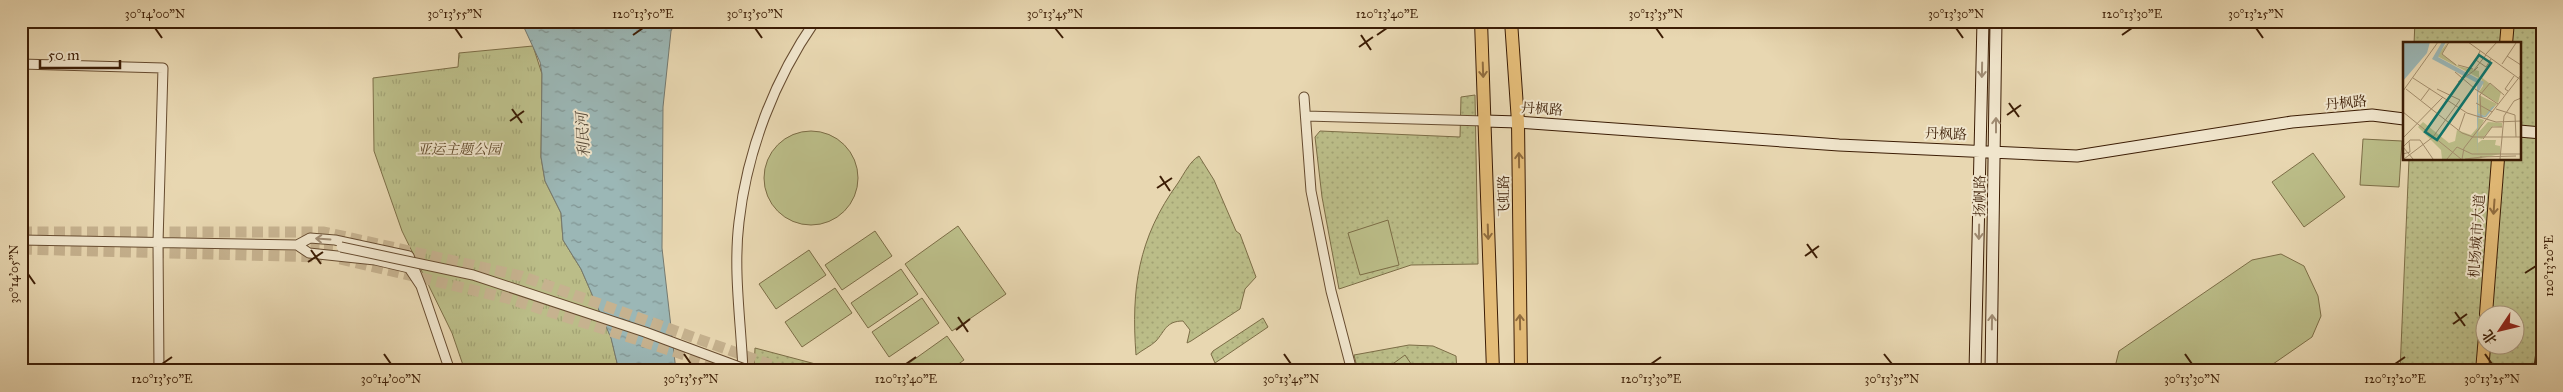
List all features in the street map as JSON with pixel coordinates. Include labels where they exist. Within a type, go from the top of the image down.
[{"type":"main road","name":"飞虹路","points":[[1480,21],[1493,371]]},
{"type":"main road","name":"飞虹路","points":[[1511,21],[1518,122],[1521,371]]},
{"type":"main road","points":[[2506,42],[2508,21]]},
{"type":"main road","name":"机场城市大道","points":[[2487,304],[2498,160]]},
{"type":"main road","points":[[2482,371],[2483,354]]},
{"type":"main road","points":[[2540,371],[2542,356]]},
{"type":"street","points":[[743,371],[737,264],[739,223],[746,183],[760,132],[779,80],[815,21]]},
{"type":"street","points":[[1975,371],[1983,21]]},
{"type":"street","name":"扬帆路","points":[[1991,371],[1996,151],[1996,21]]},
{"type":"street","points":[[21,64],[163,68],[158,242],[159,371]]},
{"type":"street","points":[[1304,97],[1311,191],[1331,291],[1352,371]]},
{"type":"street","name":"丹枫路","points":[[1484,121],[1839,145],[1980,150],[2076,156],[2292,122],[2372,115],[2403,119]]},
{"type":"street","points":[[1306,116],[1484,121]]},
{"type":"street","points":[[2520,131],[2542,133]]},
{"type":"street","points":[[21,240],[297,245],[310,238],[336,240],[409,256],[450,371]]},
{"type":"street","points":[[297,245],[309,253],[375,260],[410,268],[421,286]]},
{"type":"street","points":[[341,247],[473,274],[636,329],[750,371]]},
{"type":"green space","points":[[2415,21],[2542,21],[2542,371],[2400,371],[2409,160],[2520,160],[2520,42],[2414,42]]},
{"type":"green space","name":"亚运主题公园","points":[[533,46],[542,74],[541,157],[545,181],[561,213],[563,240],[581,269],[611,337],[619,371],[465,371],[452,333],[402,231],[374,151],[373,78],[458,67],[459,53]]},
{"type":"green space","points":[[1475,95],[1478,264],[1411,265],[1339,289],[1322,197],[1315,137],[1320,131],[1460,137],[1461,97]]},
{"type":"green space","points":[[811,131],[829,135],[844,145],[854,160],[858,178],[854,196],[844,211],[829,221],[811,225],[793,221],[778,211],[768,196],[764,178],[768,160],[778,145],[793,135]]},
{"type":"green space","points":[[2363,139],[2402,141],[2399,187],[2360,185]]},
{"type":"green space","points":[[2313,153],[2345,197],[2304,227],[2272,182]]},
{"type":"green space","points":[[1199,156],[1214,180],[1236,231],[1240,234],[1256,277],[1245,289],[1240,309],[1191,341],[1187,343],[1190,330],[1183,321],[1177,321],[1169,325],[1152,345],[1136,355],[1135,308],[1140,265],[1146,244],[1165,203],[1190,164]]},
{"type":"green space","points":[[1388,220],[1399,265],[1360,275],[1348,233]]},
{"type":"green space","points":[[958,226],[1006,294],[952,331],[905,264]]},
{"type":"green space","points":[[875,231],[892,256],[842,290],[825,265]]},
{"type":"green space","points":[[809,250],[826,275],[776,309],[759,284]]},
{"type":"green space","points":[[2281,254],[2304,266],[2318,296],[2321,316],[2312,337],[2263,371],[2114,371],[2119,351],[2252,260]]},
{"type":"green space","points":[[901,269],[918,294],[868,328],[851,303]]},
{"type":"green space","points":[[835,288],[852,313],[802,347],[785,322]]},
{"type":"green space","points":[[922,298],[939,323],[889,357],[872,332]]},
{"type":"green space","points":[[1263,318],[1268,327],[1215,363],[1211,354],[1213,351]]},
{"type":"green space","points":[[947,336],[964,360],[949,371],[898,371]]},
{"type":"green space","points":[[1409,345],[1433,346],[1456,356],[1457,371],[1358,371],[1354,355]]},
{"type":"green space","points":[[755,348],[842,371],[754,371]]},
{"type":"green space","points":[[1405,355],[1416,371],[1383,371]]},
{"type":"water","name":"利民河","points":[[521,21],[676,21],[671,31],[663,107],[662,248],[676,371],[619,371],[611,338],[581,269],[563,240],[561,213],[545,181],[541,157],[542,74],[540,62]]},
{"type":"tunnel","points":[[21,232],[324,232],[521,276],[788,371]]},
{"type":"tunnel","points":[[297,245],[341,247]]},
{"type":"tunnel","points":[[21,249],[322,257]]},
{"type":"tunnel","points":[[340,259],[507,298],[735,371]]}]
